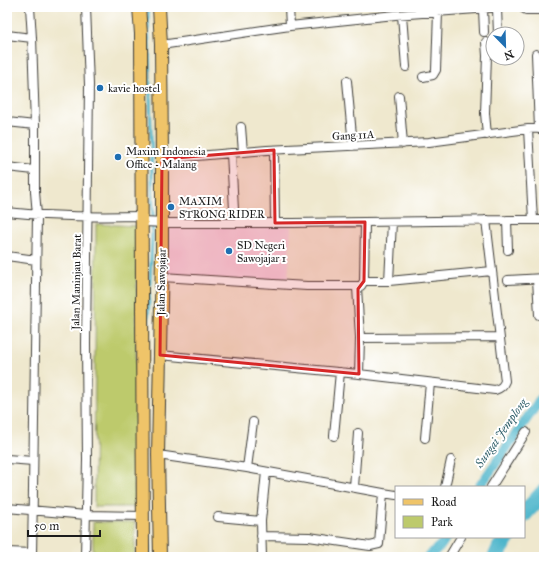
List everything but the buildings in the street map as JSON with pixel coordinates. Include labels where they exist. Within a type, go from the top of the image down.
[{"type":"main road","name":"Jalan Sawojajar","points":[[139,7],[152,36],[162,159],[159,223],[162,277],[158,455],[160,557]]},
{"type":"main road","name":"Jalan Sawojajar","points":[[142,557],[143,220],[152,36],[159,7]]},
{"type":"street","points":[[7,552],[32,555],[37,215],[34,170],[35,125],[30,7]]},
{"type":"street","name":"Jalan Maninjau Barat","points":[[85,557],[89,85],[86,7]]},
{"type":"street","points":[[289,7],[290,26]]},
{"type":"street","points":[[152,36],[290,26],[438,12],[450,9],[483,9],[500,7],[499,26]]},
{"type":"street","points":[[521,7],[526,10],[544,10]]},
{"type":"street","points":[[483,9],[484,32]]},
{"type":"street","points":[[423,77],[433,75],[436,70],[438,12]]},
{"type":"street","points":[[402,15],[406,67]]},
{"type":"street","points":[[7,35],[32,38]]},
{"type":"street","points":[[536,54],[541,129]]},
{"type":"street","points":[[487,66],[485,113],[487,135]]},
{"type":"street","points":[[347,81],[353,146]]},
{"type":"street","points":[[399,96],[403,144]]},
{"type":"street","points":[[7,122],[35,125]]},
{"type":"street","points":[[241,126],[242,152]]},
{"type":"street","points":[[528,129],[533,220]]},
{"type":"street","name":"Gang 11A","points":[[162,159],[242,152],[429,142],[528,129],[541,129]]},
{"type":"street","points":[[274,150],[275,223]]},
{"type":"street","points":[[231,154],[234,210]]},
{"type":"street","points":[[7,167],[34,170]]},
{"type":"street","points":[[7,212],[37,215],[143,220],[159,223],[544,220]]},
{"type":"street","points":[[160,355],[340,372],[495,390],[500,389],[505,381],[486,220]]},
{"type":"street","points":[[507,220],[508,250]]},
{"type":"street","points":[[162,277],[307,286],[358,287],[363,285],[364,281],[365,222]]},
{"type":"street","points":[[390,281],[392,222]]},
{"type":"street","points":[[7,256],[36,260]]},
{"type":"street","points":[[364,281],[390,281],[492,271]]},
{"type":"street","points":[[508,280],[540,278],[539,315],[544,315],[544,346]]},
{"type":"street","points":[[358,287],[360,338],[359,374]]},
{"type":"street","points":[[360,338],[499,337]]},
{"type":"street","points":[[334,436],[340,372]]},
{"type":"street","points":[[425,438],[430,383]]},
{"type":"street","points":[[247,468],[254,422]]},
{"type":"street","points":[[492,486],[526,432]]},
{"type":"street","points":[[354,487],[358,433]]},
{"type":"street","points":[[158,455],[247,468],[382,493],[395,494]]},
{"type":"street","points":[[7,459],[33,461]]},
{"type":"street","points":[[445,486],[451,460]]},
{"type":"street","points":[[262,557],[261,521],[266,472]]},
{"type":"street","points":[[261,536],[309,537],[374,546],[378,544],[382,493]]},
{"type":"street","points":[[7,508],[86,515],[143,516]]},
{"type":"street","points":[[218,517],[261,521]]},
{"type":"street","points":[[450,557],[460,538]]},
{"type":"highlighted area","points":[[274,150],[275,223],[365,222],[364,281],[358,289],[359,374],[160,355],[162,159]]},
{"type":"shaded area","name":"SD Negeri Sawojajar 1","points":[[168,226],[291,226],[288,282],[167,277]]},
{"type":"green space","points":[[96,224],[137,226],[135,507],[94,507]]},
{"type":"green space","points":[[93,522],[135,522],[135,557],[93,557]]},
{"type":"waterway","points":[[148,7],[153,218],[148,323]]},
{"type":"waterway","name":"Sungai Jemplong","points":[[480,486],[544,394]]},
{"type":"waterway","points":[[525,513],[544,492]]},
{"type":"waterway","points":[[149,537],[149,557]]},
{"type":"waterway","name":"Sungai Jemplong","points":[[428,557],[441,545],[445,538]]},
{"type":"waterway","points":[[496,557],[507,538]]},
{"type":"place","name":"kavie hostel","points":[[100,88]]},
{"type":"place","name":"Maxim Indonesia Office - Malang","points":[[118,157]]},
{"type":"place","name":"MAXIM STRONG RIDER","points":[[171,207]]},
{"type":"place","name":"SD Negeri Sawojajar 1","points":[[229,251]]}]
